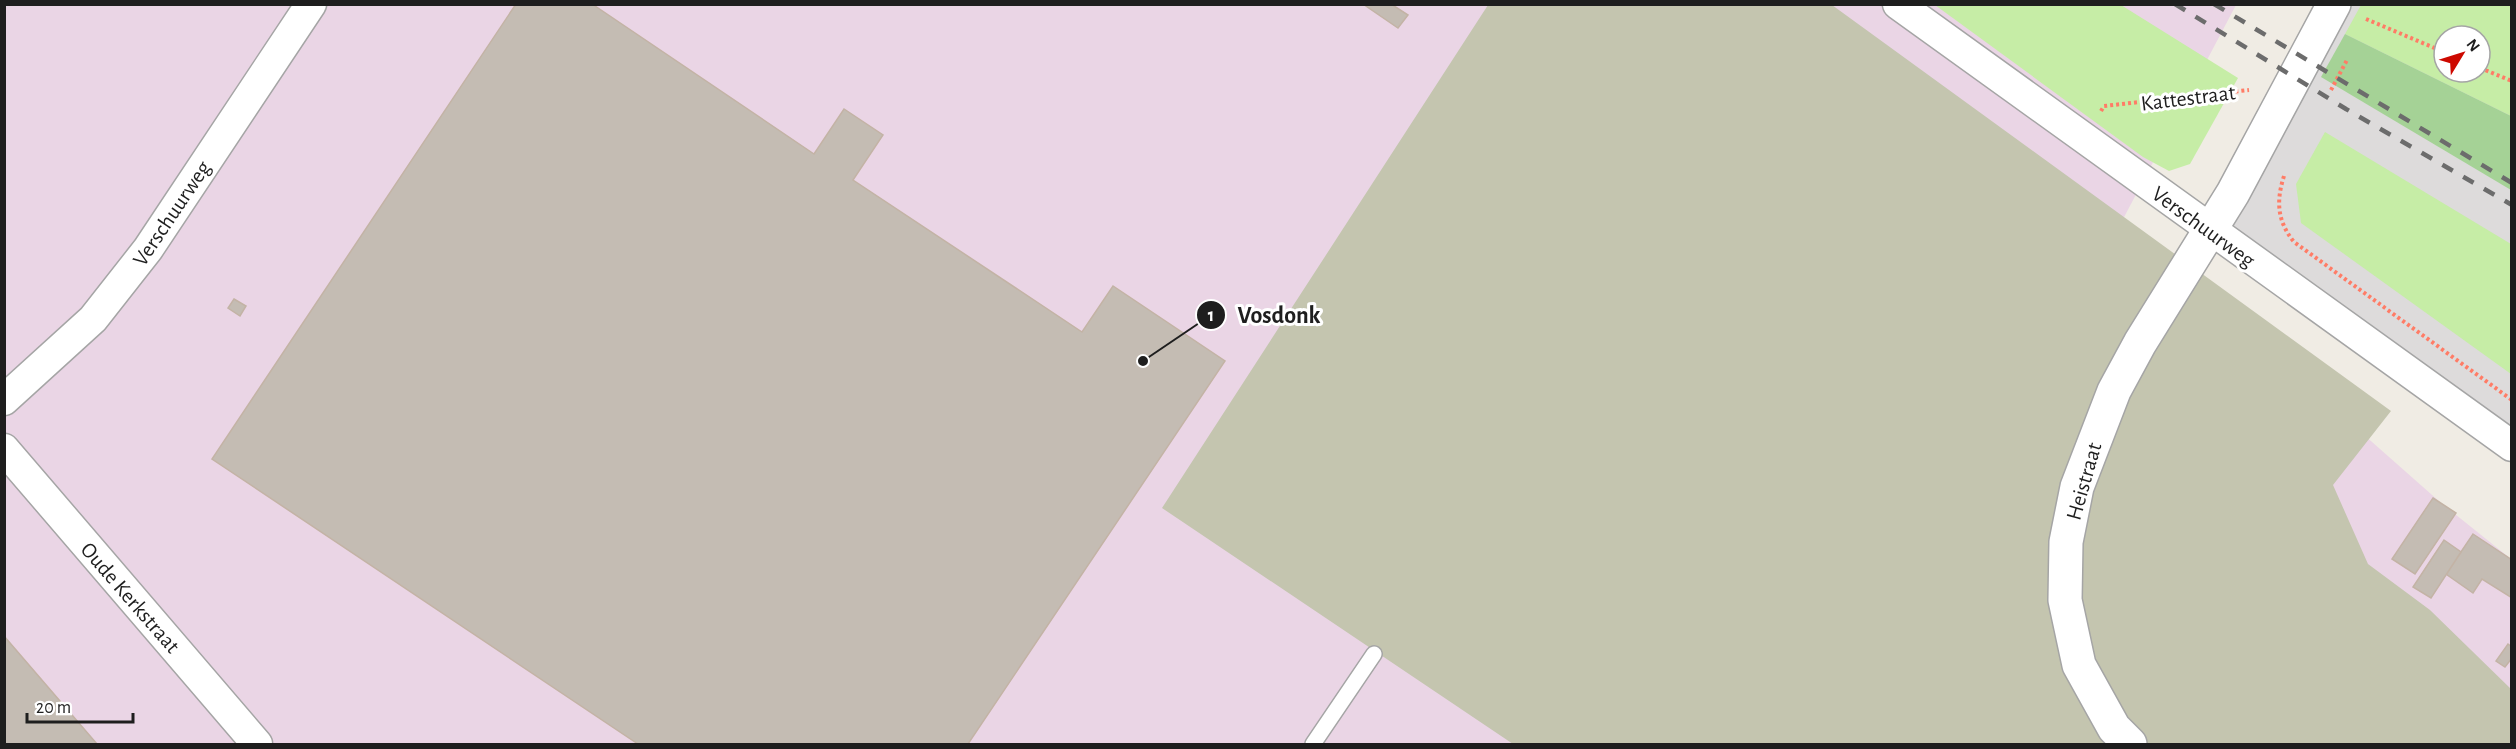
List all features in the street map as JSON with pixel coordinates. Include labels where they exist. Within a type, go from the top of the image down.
[{"type":"street","name":"Verschuurweg","points":[[4,400],[93,319],[121,286],[311,4]]},
{"type":"street","name":"Verschuurweg","points":[[1898,4],[2511,446]]},
{"type":"street","points":[[2210,230],[2239,182],[2334,4]]},
{"type":"street","name":"Heistraat","points":[[2130,744],[2114,728],[2079,665],[2065,600],[2066,542],[2077,487],[2114,391],[2140,343],[2210,230]]},
{"type":"street","name":"Oude Kerkstraat","points":[[4,449],[257,744]]},
{"type":"lane","points":[[1313,744],[1374,654]]},
{"type":"path","points":[[2365,19],[2432,47]]},
{"type":"path","points":[[2492,73],[2511,81]]},
{"type":"path","name":"Kattestraat","points":[[2082,137],[2104,106],[2249,90],[2253,82]]},
{"type":"path","name":"Verschuurweg","points":[[2285,172],[2279,199],[2282,222],[2286,232],[2303,249],[2511,400]]},
{"type":"shaded area","points":[[4,5],[2236,5],[2122,221],[2440,502],[2511,559],[2511,744],[5,744]]},
{"type":"shaded area","points":[[1488,5],[1832,5],[2391,411],[2333,485],[2368,564],[2430,610],[2511,689],[2511,744],[1513,744],[1162,508]]},
{"type":"shaded area","points":[[2334,5],[2511,5],[2511,446],[2210,230]]},
{"type":"green space","points":[[1935,5],[2121,5],[2238,78],[2190,164],[2169,171],[2143,157]]},
{"type":"green space","points":[[2361,5],[2511,5],[2511,116],[2446,84],[2492,84],[2492,24],[2432,24],[2432,77],[2345,34]]},
{"type":"green space","points":[[2345,34],[2432,77],[2432,84],[2446,84],[2511,116],[2511,190],[2321,77]]},
{"type":"green space","points":[[2325,132],[2511,244],[2511,374],[2301,223],[2296,184]]},
{"type":"building","points":[[516,4],[592,4],[814,154],[844,109],[883,135],[853,180],[1082,332],[1113,286],[1225,361],[968,744],[638,744],[212,459]]},
{"type":"building","points":[[1363,4],[1395,4],[1394,6],[1408,15],[1398,28]]},
{"type":"building","points":[[234,299],[246,306],[240,316],[228,308]]},
{"type":"building","points":[[2433,498],[2456,513],[2415,574],[2392,559]]},
{"type":"building","points":[[2473,534],[2512,560],[2512,598],[2482,579],[2473,593],[2446,574]]},
{"type":"building","points":[[2444,540],[2461,552],[2431,598],[2413,587]]},
{"type":"building","points":[[4,636],[97,744],[4,744]]},
{"type":"building","points":[[2508,644],[2512,647],[2512,658],[2505,667],[2496,661]]},
{"type":"railway","points":[[2175,4],[2346,109],[2512,205]]},
{"type":"railway","points":[[2214,4],[2512,183]]},
{"type":"place","name":"Vosdonk","points":[[1143,361]]}]
